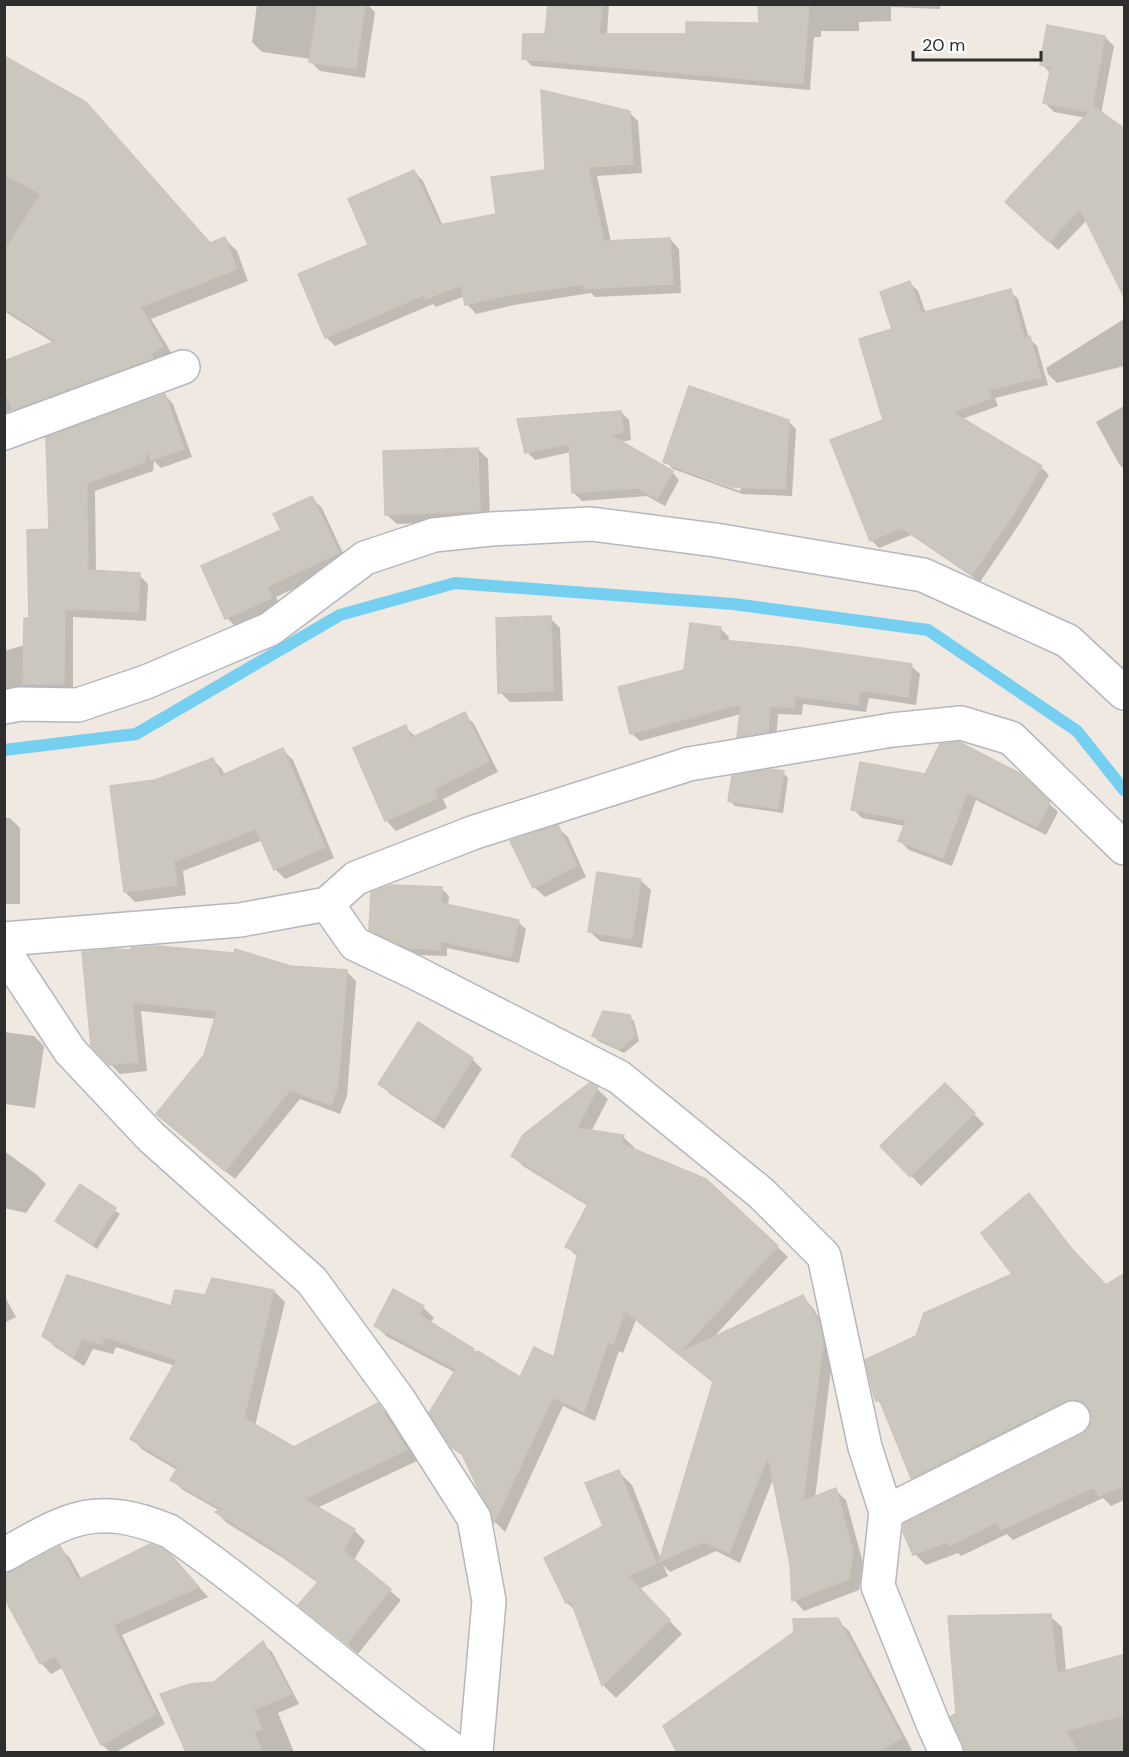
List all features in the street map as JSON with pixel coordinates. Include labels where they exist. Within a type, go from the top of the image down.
[{"type":"street","points":[[4,433],[183,367]]},
{"type":"street","points":[[4,707],[20,704],[78,705],[147,682],[270,629],[366,558],[434,535],[491,529],[591,524],[714,540],[923,575],[1068,640],[1125,693]]},
{"type":"street","points":[[4,939],[240,920],[327,904],[356,879],[475,832],[689,764],[892,730],[961,723],[1011,738],[1125,848]]},
{"type":"street","points":[[327,904],[355,944],[619,1077],[761,1193],[824,1256],[865,1447],[885,1512],[879,1586],[946,1752]]},
{"type":"street","points":[[4,951],[70,1051],[151,1137],[312,1281],[399,1400],[474,1518],[489,1601],[476,1752]]},
{"type":"street","points":[[885,1512],[1073,1418]]},
{"type":"street","points":[[4,1555],[58,1525],[86,1517],[113,1515],[142,1520],[169,1531],[307,1634],[420,1727],[456,1752]]},
{"type":"building","points":[[318,4],[365,4],[356,69],[309,62]]},
{"type":"building","points":[[548,4],[602,4],[599,34],[686,34],[686,22],[759,23],[758,4],[809,4],[803,84],[522,59],[523,34],[545,34]]},
{"type":"building","points":[[1047,25],[1105,36],[1092,109],[1094,107],[1125,129],[1125,299],[1080,209],[1049,242],[1005,202],[1089,112],[1043,103],[1051,67],[1040,65]]},
{"type":"building","points":[[4,56],[86,102],[210,243],[225,237],[237,269],[140,307],[163,346],[151,354],[153,358],[13,410],[4,389],[4,361],[56,341],[4,308],[4,252],[41,194],[4,174]]},
{"type":"building","points":[[541,90],[630,111],[633,164],[588,167],[604,241],[670,238],[673,284],[584,289],[584,284],[504,296],[465,305],[461,285],[426,299],[424,295],[325,338],[298,274],[368,245],[348,199],[414,170],[439,225],[496,214],[491,177],[545,170]]},
{"type":"building","points":[[910,281],[921,313],[1011,289],[1024,338],[1030,336],[1041,377],[989,390],[991,398],[952,412],[1042,466],[1013,515],[972,575],[902,528],[870,541],[830,440],[883,420],[859,339],[892,329],[880,292]]},
{"type":"building","points":[[689,386],[789,420],[785,489],[733,487],[663,462]]},
{"type":"building","points":[[165,394],[184,449],[151,460],[146,448],[145,462],[87,483],[88,570],[140,573],[138,612],[65,609],[64,684],[23,684],[24,618],[29,618],[27,530],[49,529],[46,437]]},
{"type":"building","points":[[621,411],[624,432],[610,435],[673,471],[657,499],[638,488],[572,493],[569,444],[525,453],[517,419]]},
{"type":"building","points":[[478,448],[480,511],[385,515],[383,451]]},
{"type":"building","points":[[312,496],[339,553],[267,587],[272,598],[225,619],[201,566],[281,530],[273,514]]},
{"type":"building","points":[[551,616],[553,691],[498,693],[496,618]]},
{"type":"building","points":[[690,623],[721,627],[720,640],[795,647],[912,664],[908,697],[860,690],[858,705],[795,696],[794,708],[770,706],[768,732],[737,737],[741,704],[630,734],[618,687],[684,670]]},
{"type":"building","points":[[465,712],[489,761],[434,789],[438,798],[385,821],[353,748],[406,725],[411,738]]},
{"type":"building","points":[[959,742],[1021,774],[1050,802],[1037,827],[967,792],[943,858],[898,841],[906,820],[851,810],[860,762],[925,774],[940,744]]},
{"type":"building","points":[[283,748],[325,847],[274,870],[256,829],[174,861],[177,885],[124,892],[110,786],[155,780],[213,758],[220,776]]},
{"type":"building","points":[[770,769],[784,771],[778,809],[728,801],[732,776]]},
{"type":"building","points":[[558,825],[577,866],[533,888],[510,841]]},
{"type":"building","points":[[597,872],[641,879],[632,939],[588,932]]},
{"type":"building","points":[[391,885],[442,887],[441,903],[519,920],[511,957],[440,941],[440,950],[408,948],[369,930],[371,892]]},
{"type":"building","points":[[157,946],[234,953],[235,949],[290,966],[347,970],[338,1086],[331,1105],[290,1090],[225,1171],[156,1114],[204,1055],[217,1011],[132,1002],[138,1062],[109,1065],[91,1046],[82,952],[131,950],[131,948]]},
{"type":"building","points":[[603,1011],[630,1015],[635,1036],[619,1049],[592,1036]]},
{"type":"building","points":[[418,1022],[473,1058],[434,1120],[378,1084]]},
{"type":"building","points":[[589,1083],[598,1087],[577,1128],[624,1135],[622,1144],[706,1179],[778,1246],[679,1353],[803,1295],[820,1325],[823,1343],[803,1501],[836,1488],[853,1552],[849,1579],[792,1601],[790,1564],[768,1456],[729,1553],[704,1542],[659,1562],[713,1382],[625,1311],[613,1344],[608,1342],[584,1412],[553,1397],[494,1523],[490,1508],[480,1493],[462,1454],[451,1447],[429,1413],[456,1369],[374,1326],[393,1289],[424,1306],[419,1315],[474,1349],[470,1355],[478,1351],[520,1377],[534,1347],[554,1357],[578,1252],[565,1247],[588,1204],[511,1156],[523,1135]]},
{"type":"building","points":[[945,1083],[975,1113],[910,1177],[880,1146]]},
{"type":"building","points":[[80,1184],[116,1208],[92,1245],[55,1221]]},
{"type":"building","points":[[1029,1193],[1069,1246],[1106,1285],[1125,1273],[1125,1485],[1099,1496],[1094,1487],[1001,1530],[997,1522],[949,1546],[947,1542],[913,1555],[903,1532],[904,1524],[1081,1435],[1088,1429],[1092,1420],[1090,1410],[1084,1403],[1075,1399],[1065,1401],[911,1478],[879,1399],[876,1401],[873,1393],[865,1360],[916,1336],[924,1313],[1012,1274],[981,1233]]},
{"type":"building","points":[[67,1275],[171,1306],[175,1290],[205,1295],[212,1278],[274,1290],[244,1418],[294,1447],[378,1403],[407,1450],[304,1499],[355,1529],[343,1550],[391,1589],[347,1644],[298,1605],[318,1582],[271,1547],[215,1512],[222,1509],[170,1480],[178,1467],[130,1439],[177,1360],[105,1337],[102,1344],[82,1339],[73,1357],[42,1336]]},
{"type":"building","points":[[619,1470],[656,1563],[628,1576],[670,1620],[602,1686],[571,1601],[566,1603],[544,1558],[603,1526],[585,1483]]},
{"type":"building","points":[[150,1544],[170,1554],[199,1587],[113,1625],[156,1714],[101,1745],[56,1656],[40,1664],[4,1597],[4,1575],[60,1546],[78,1580]]},
{"type":"building","points":[[1051,1614],[1057,1673],[1125,1654],[1125,1715],[1066,1731],[1078,1752],[965,1752],[950,1717],[956,1713],[948,1616]]},
{"type":"building","points":[[838,1618],[902,1738],[877,1752],[677,1752],[663,1726],[794,1632],[793,1619]]},
{"type":"building","points":[[263,1641],[291,1694],[254,1710],[262,1729],[254,1732],[262,1752],[186,1752],[160,1694],[190,1684],[214,1682]]},
{"type":"waterway","points":[[4,750],[136,734],[340,615],[455,583],[733,604],[928,630],[1077,731],[1124,790]]}]
